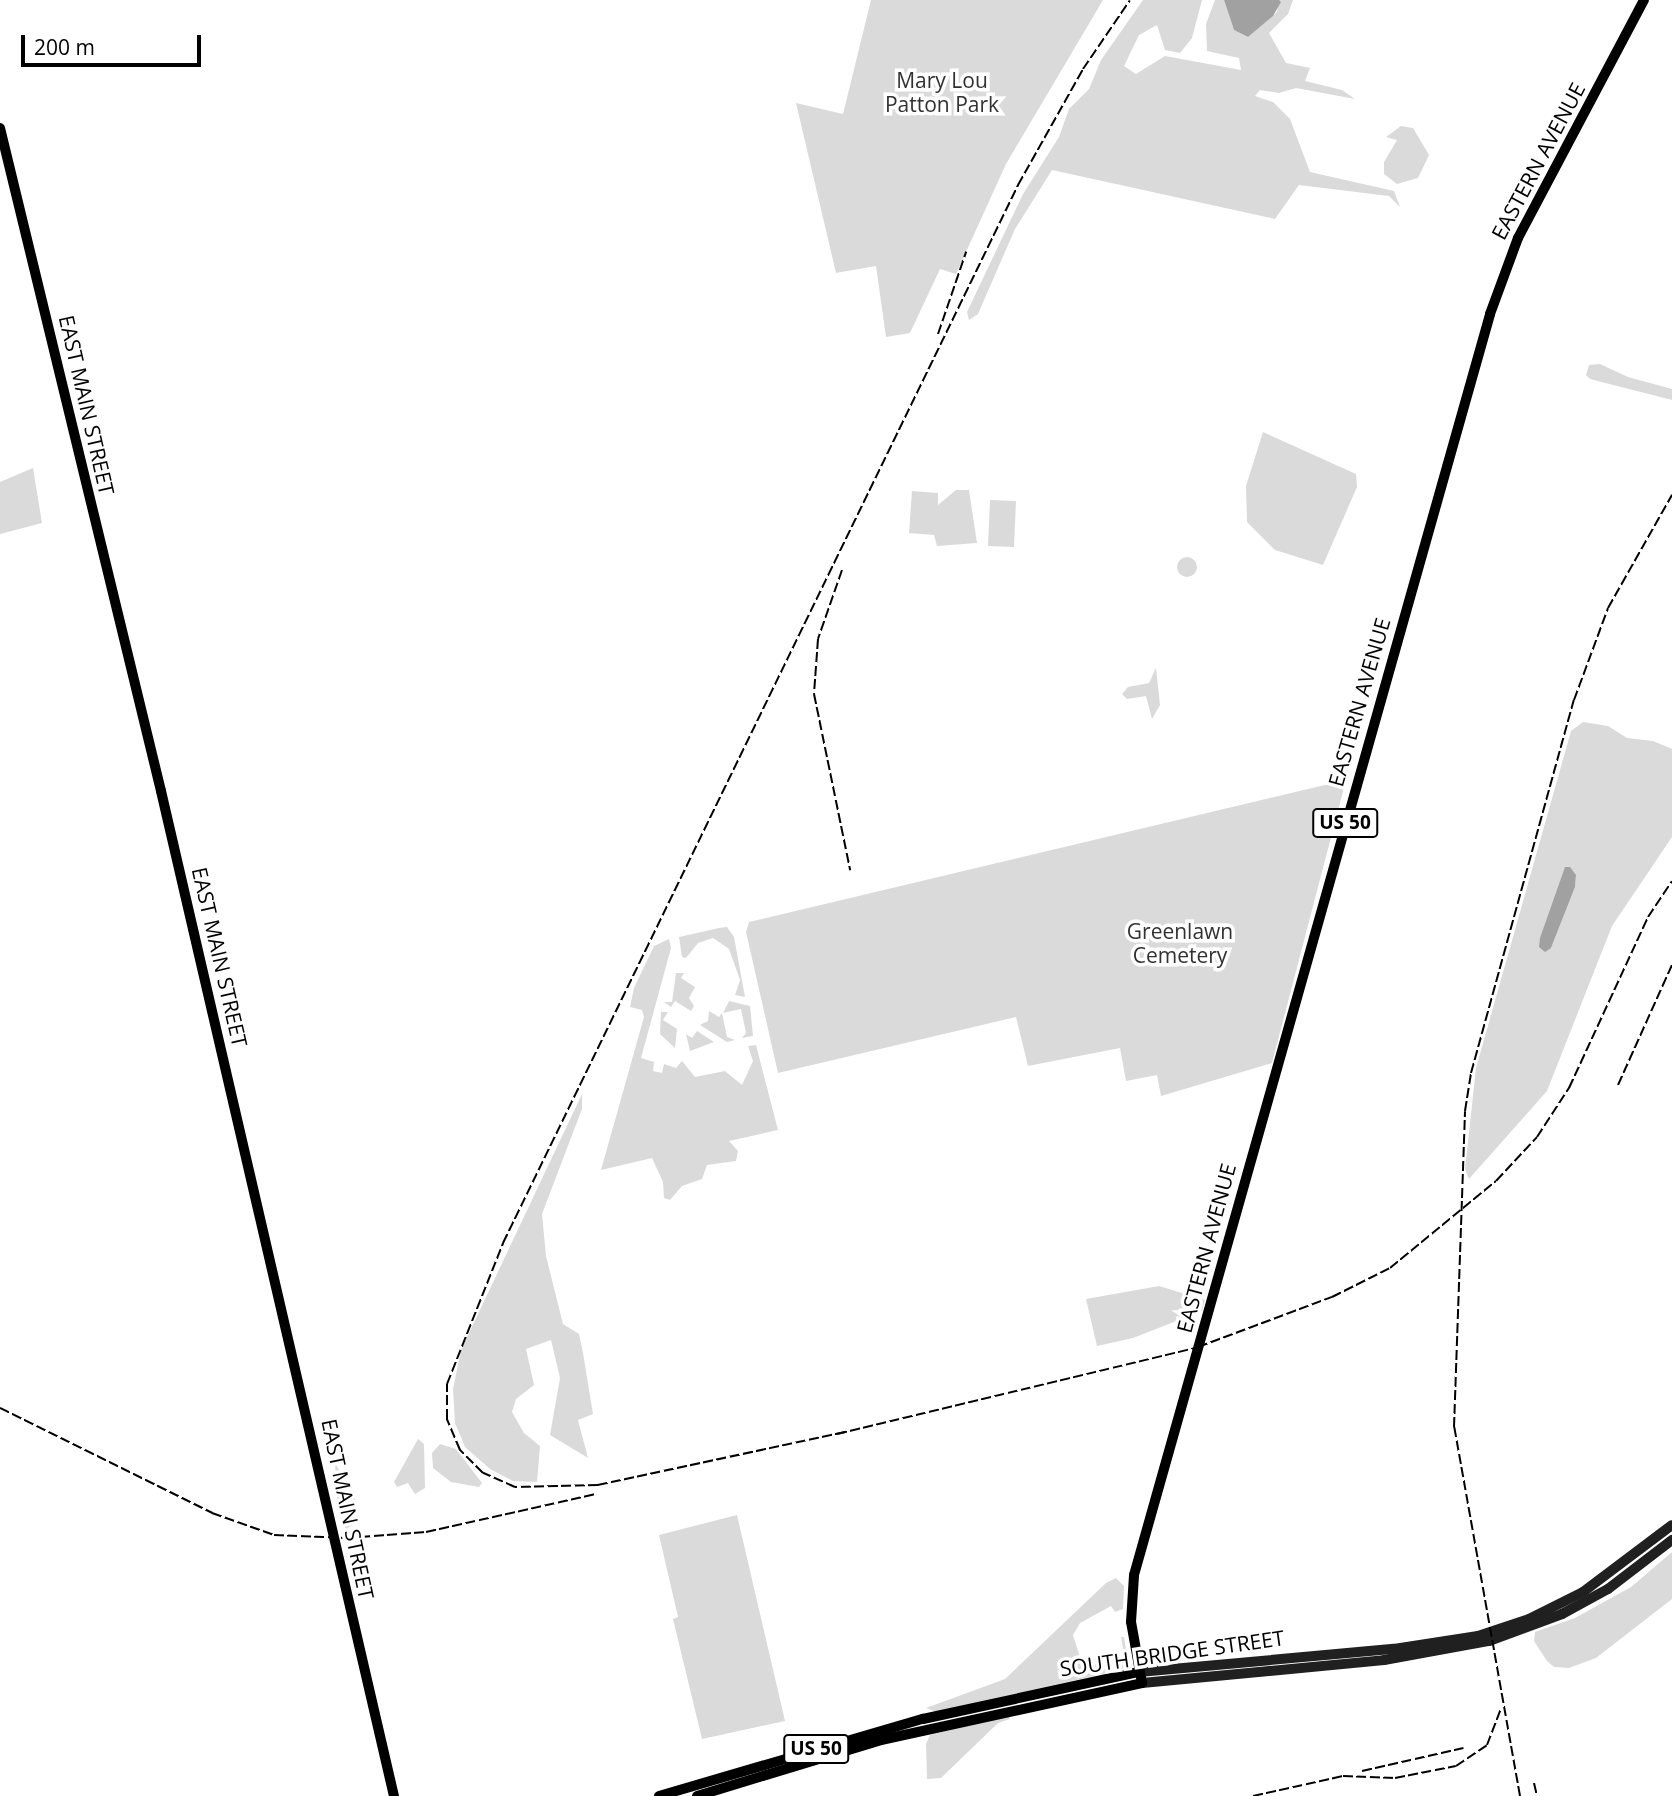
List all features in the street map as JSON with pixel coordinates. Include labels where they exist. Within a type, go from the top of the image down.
[{"type":"main road","name":"EASTERN AVENUE","points":[[1140,1678],[1131,1622],[1137,1563],[1490,314],[1518,238],[1644,0]]},
{"type":"main road","name":"EAST MAIN STREET","points":[[0,128],[161,791],[394,1796]]},
{"type":"main road","name":"SOUTH BRIDGE STREET","points":[[1546,1616],[1604,1579],[1672,1525]]},
{"type":"main road","name":"SOUTH BRIDGE STREET","points":[[659,1796],[923,1719],[1140,1678],[1455,1645],[1546,1616],[1608,1589],[1672,1539]]},
{"type":"main road","name":"SOUTH BRIDGE STREET","points":[[697,1796],[881,1740],[1140,1678]]},
{"type":"green space","name":"Mary Lou Patton Park","points":[[871,0],[1103,0],[1006,164],[956,274],[940,269],[910,333],[886,337],[876,266],[836,273],[796,103],[843,114]]},
{"type":"green space","points":[[1143,0],[1202,0],[1192,38],[1180,53],[1165,50],[1157,25],[1139,35],[1124,66],[1136,74],[1165,56],[1241,70],[1239,58],[1207,51],[1206,24],[1215,0],[1224,0],[1234,30],[1248,37],[1277,12],[1279,0],[1293,0],[1288,14],[1269,33],[1286,63],[1310,68],[1305,81],[1342,90],[1355,99],[1296,88],[1279,93],[1260,90],[1255,96],[1273,102],[1290,119],[1310,172],[1394,191],[1400,207],[1389,196],[1299,185],[1275,219],[1052,170],[1015,229],[978,314],[969,320],[967,312],[1023,194],[1059,137],[1069,109],[1089,89],[1101,60]]},
{"type":"green space","points":[[1401,126],[1413,128],[1429,155],[1418,178],[1397,184],[1384,174],[1384,162],[1397,140],[1386,137]]},
{"type":"green space","points":[[1600,364],[1628,377],[1672,389],[1672,400],[1590,379],[1586,375],[1589,365]]},
{"type":"green space","points":[[1263,432],[1356,474],[1357,487],[1323,565],[1275,550],[1247,522],[1246,486]]},
{"type":"green space","points":[[33,468],[42,523],[0,534],[0,482]]},
{"type":"green space","points":[[956,490],[969,490],[977,543],[937,546],[934,535],[909,533],[912,491],[938,493],[938,505]]},
{"type":"green space","points":[[990,500],[1016,501],[1014,547],[988,546]]},
{"type":"green space","points":[[1187,557],[1194,560],[1197,567],[1194,574],[1187,577],[1180,574],[1177,567],[1180,560]]},
{"type":"green space","points":[[1156,668],[1160,705],[1152,719],[1146,696],[1127,699],[1122,694],[1128,687],[1149,683]]},
{"type":"green space","points":[[1583,722],[1608,726],[1627,738],[1653,741],[1672,749],[1672,837],[1612,926],[1547,1091],[1469,1179],[1465,1169],[1476,1068],[1571,731]],"holes":[[[1576,875],[1575,887],[1551,948],[1546,921]]]},
{"type":"green space","name":"Greenlawn Cemetery","points":[[1346,780],[1272,1063],[1161,1096],[1157,1075],[1126,1081],[1120,1048],[1028,1066],[1016,1017],[778,1073],[746,932],[749,922]]},
{"type":"green space","points":[[727,927],[734,937],[745,997],[735,995],[740,980],[729,949],[713,938],[698,943],[686,958],[682,957],[679,937]]},
{"type":"green space","points":[[669,939],[671,948],[641,1058],[654,1062],[653,1071],[662,1073],[664,1064],[676,1068],[682,1061],[695,1077],[725,1071],[742,1085],[753,1061],[748,1046],[756,1045],[778,1130],[729,1141],[738,1151],[736,1161],[707,1165],[702,1179],[682,1186],[670,1200],[664,1198],[663,1182],[652,1158],[601,1170],[644,1017],[642,1010],[630,1007],[634,988],[654,946]]},
{"type":"green space","points":[[676,973],[684,973],[681,978],[695,987],[689,998],[694,1006],[691,1011],[675,1001],[671,1007],[664,1002],[672,1002]]},
{"type":"green space","points":[[729,1001],[750,1006],[753,1036],[742,1038],[746,1033],[741,1009],[723,1013]]},
{"type":"green space","points":[[709,1011],[719,1017],[722,1013],[727,1037],[735,1040],[727,1042],[700,1025],[708,1021]]},
{"type":"green space","points":[[661,1012],[668,1012],[663,1020],[677,1029],[675,1048],[660,1034]]},
{"type":"green space","points":[[697,1031],[714,1042],[690,1051],[686,1034],[692,1038]]},
{"type":"green space","points":[[582,1094],[582,1109],[542,1214],[546,1256],[563,1324],[579,1334],[583,1353],[593,1414],[578,1420],[588,1458],[550,1435],[560,1378],[551,1340],[526,1349],[534,1385],[516,1399],[512,1412],[524,1433],[540,1446],[537,1482],[513,1481],[490,1469],[465,1447],[455,1423],[453,1389],[461,1350]]},
{"type":"green space","points":[[1159,1286],[1205,1300],[1202,1311],[1133,1338],[1097,1346],[1086,1299]]},
{"type":"green space","points":[[418,1439],[424,1444],[425,1488],[415,1494],[408,1483],[397,1487],[394,1482]]},
{"type":"green space","points":[[440,1444],[456,1449],[482,1483],[479,1487],[451,1482],[433,1468],[432,1453]]},
{"type":"green space","points":[[335,1463],[357,1502],[352,1525],[346,1530],[338,1509]]},
{"type":"green space","points":[[737,1515],[785,1721],[702,1739],[673,1619],[678,1617],[659,1535]]},
{"type":"green space","points":[[1672,1552],[1672,1599],[1596,1658],[1569,1668],[1554,1667],[1547,1661],[1534,1641],[1535,1632],[1575,1618],[1631,1587]]},
{"type":"green space","points":[[1116,1578],[1124,1586],[1123,1609],[1115,1612],[1111,1606],[1080,1623],[1073,1635],[1083,1667],[1125,1658],[1121,1637],[1124,1637],[1127,1657],[1124,1669],[936,1712],[926,1708],[1005,1679],[1106,1583]]},
{"type":"green space","points":[[1009,1714],[1010,1719],[998,1723],[941,1778],[927,1779],[926,1744],[930,1735]]},
{"type":"shaded area","points":[[1224,0],[1281,2],[1273,16],[1248,37],[1234,30]]},
{"type":"shaded area","points":[[1565,867],[1570,867],[1576,875],[1575,887],[1551,948],[1545,952],[1539,947],[1540,938]]},
{"type":"railway","points":[[845,1432],[598,1485],[515,1487],[483,1473],[460,1450],[447,1419],[447,1384],[503,1243],[1018,185],[1083,69],[1130,0]]},
{"type":"railway","points":[[938,334],[966,252]]},
{"type":"railway","points":[[1520,1796],[1454,1427],[1465,1111],[1471,1073],[1574,700],[1608,608],[1672,495]]},
{"type":"railway","points":[[842,570],[818,639],[814,694],[850,870]]},
{"type":"railway","points":[[837,1434],[1198,1347],[1332,1297],[1390,1268],[1496,1181],[1537,1137],[1569,1088],[1648,917],[1672,881]]},
{"type":"railway","points":[[1618,1085],[1672,965]]},
{"type":"railway","points":[[0,1408],[212,1513],[274,1535],[347,1538],[426,1532],[596,1494]]},
{"type":"railway","points":[[1253,1796],[1343,1776],[1395,1778],[1456,1766],[1487,1745],[1501,1708]]},
{"type":"railway","points":[[1362,1771],[1463,1748]]},
{"type":"railway","points":[[1534,1783],[1537,1796]]}]
